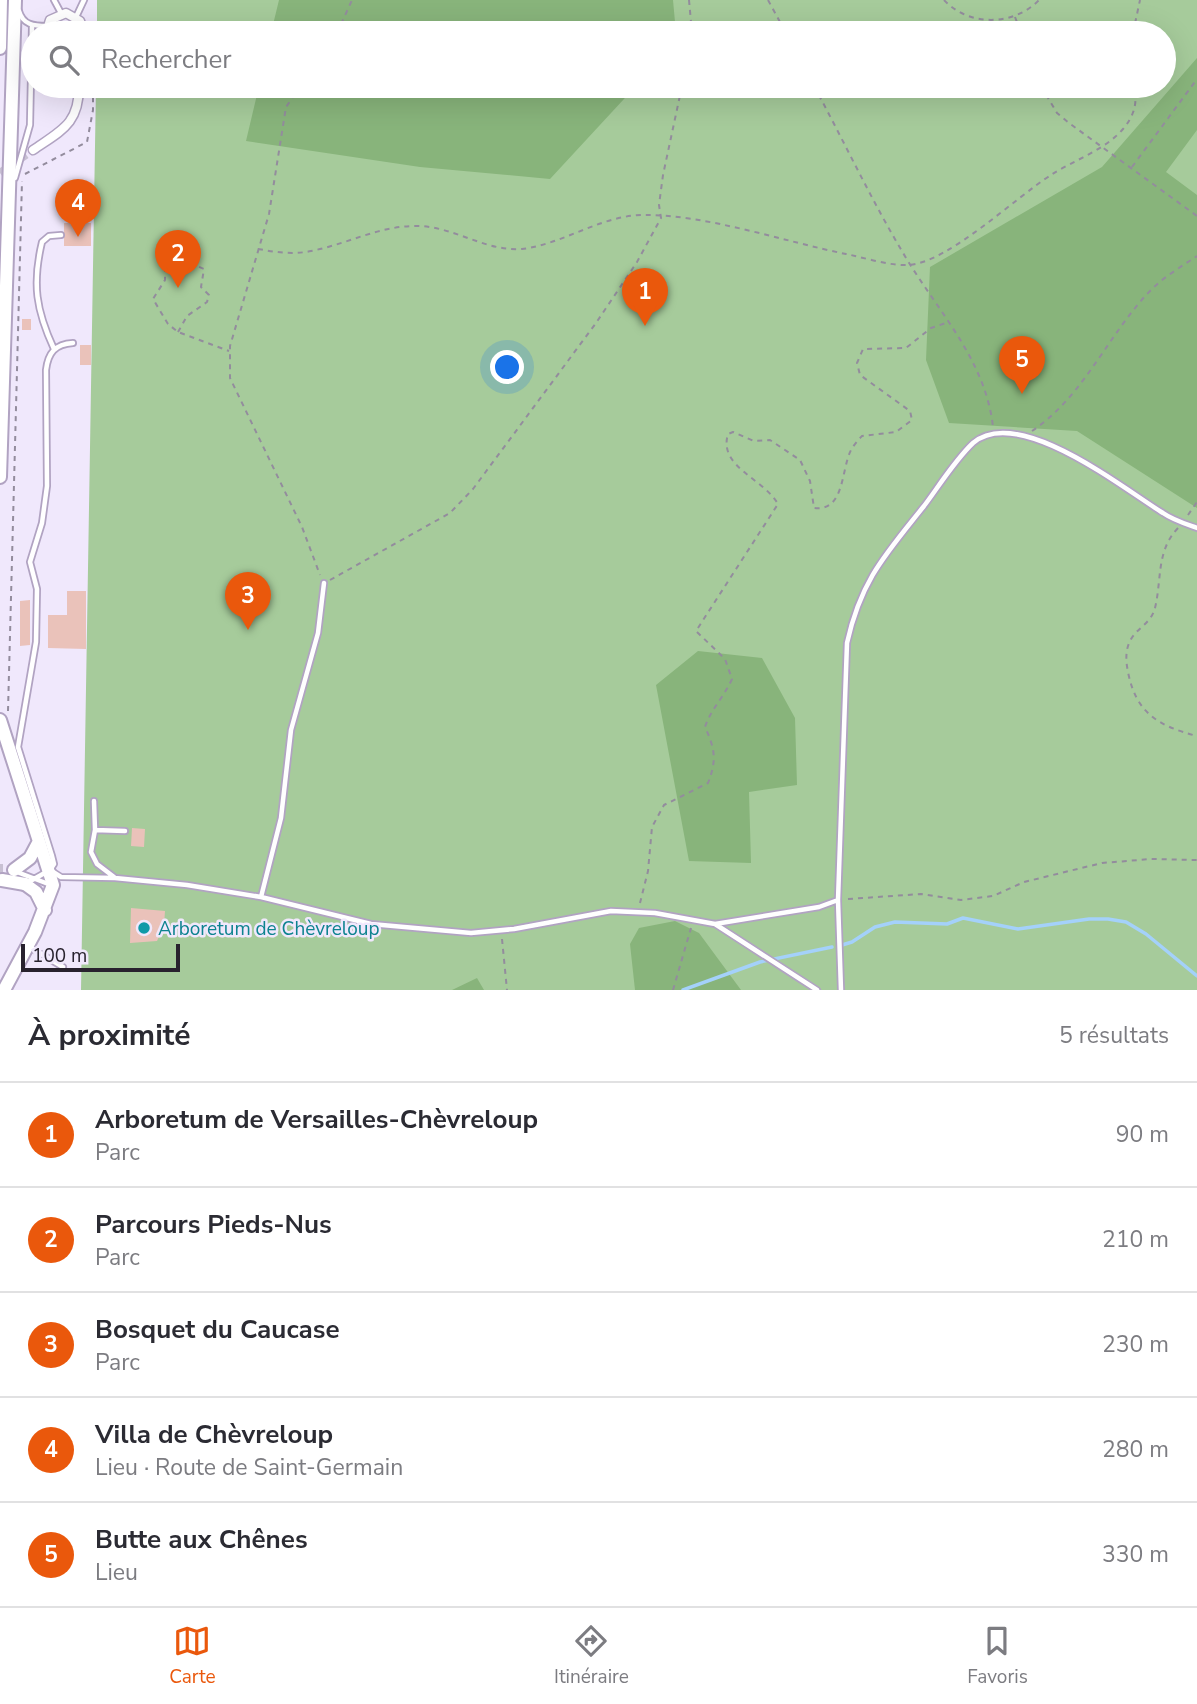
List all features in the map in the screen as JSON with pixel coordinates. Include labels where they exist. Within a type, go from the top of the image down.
[{"type":"main road","points":[[0,48],[1,0]]},
{"type":"main road","points":[[0,477],[6,209],[17,0]]},
{"type":"main road","points":[[4,717],[38,844],[55,877],[45,910],[4,990]]},
{"type":"main road","points":[[38,844],[30,858],[6,873],[27,882],[36,892],[45,910]]},
{"type":"street","points":[[54,21],[61,13],[76,17],[78,21]]},
{"type":"street","points":[[33,150],[70,122],[79,104],[79,98]]},
{"type":"lane","points":[[17,0],[20,15],[27,21]]},
{"type":"lane","points":[[54,0],[61,13]]},
{"type":"lane","points":[[76,17],[84,0]]},
{"type":"lane","points":[[6,209],[30,125],[31,98]]},
{"type":"lane","points":[[54,349],[38,314],[37,270],[42,242],[49,236],[61,235]]},
{"type":"lane","points":[[55,877],[52,856],[24,785],[18,747],[36,642],[37,589],[30,562],[42,523],[47,486],[46,370],[48,358],[54,349],[73,342]]},
{"type":"lane","points":[[841,990],[838,900],[847,643],[856,605],[877,565],[975,442],[1008,433],[1037,438],[1094,468],[1167,515],[1197,528]]},
{"type":"lane","points":[[261,897],[281,818],[291,730],[318,633],[324,583]]},
{"type":"lane","points":[[94,801],[95,830],[90,852],[97,864],[115,878]]},
{"type":"lane","points":[[95,830],[125,831]]},
{"type":"lane","points":[[27,882],[55,877],[115,878],[261,897],[371,924],[471,933],[503,930],[584,914],[638,911],[715,924],[819,907],[838,900]]},
{"type":"lane","points":[[27,882],[55,877]]},
{"type":"lane","points":[[715,924],[817,990]]},
{"type":"lane","points":[[28,946],[63,967]]},
{"type":"path","points":[[342,21],[352,0]]},
{"type":"path","points":[[689,0],[691,21]]},
{"type":"path","points":[[768,0],[779,21]]},
{"type":"path","points":[[944,0],[962,13],[979,19],[1015,16],[1040,0]]},
{"type":"path","points":[[1136,21],[1140,0]]},
{"type":"path","points":[[1015,16],[1017,21]]},
{"type":"path","points":[[1132,168],[1197,79]]},
{"type":"path","points":[[4,717],[14,566],[22,175],[87,142],[93,98]]},
{"type":"path","points":[[292,98],[286,107],[269,214],[230,352],[230,378],[302,527],[324,583],[450,513],[473,489],[596,323],[637,262],[661,218],[659,205],[663,175],[679,98]]},
{"type":"path","points":[[821,98],[911,265],[980,372],[990,400],[994,435]]},
{"type":"path","points":[[1048,98],[1057,113],[1197,216]]},
{"type":"path","points":[[258,249],[282,253],[311,251],[353,237],[397,227],[421,226],[448,231],[498,247],[520,249],[628,217],[645,215],[684,218],[793,243],[911,265],[952,248],[1050,175],[1120,132],[1133,117],[1137,98]]},
{"type":"path","points":[[1025,436],[1047,421],[1150,291],[1197,256]]},
{"type":"path","points":[[1192,260],[1197,263]]},
{"type":"path","points":[[178,332],[187,316],[207,302],[209,295],[201,288],[204,269],[186,261],[172,263],[165,270],[166,280],[153,299],[168,324],[178,332],[230,352]]},
{"type":"path","points":[[638,911],[648,871],[652,827],[664,805],[708,783],[716,762],[714,747],[705,727],[709,713],[724,697],[732,679],[725,659],[696,631],[778,504],[770,490],[733,463],[725,445],[728,435],[733,432],[754,441],[770,440],[785,447],[803,464],[810,481],[811,501],[814,508],[822,509],[834,501],[850,451],[862,436],[896,432],[912,421],[910,411],[860,375],[857,363],[863,349],[906,348],[932,328],[949,322]]},
{"type":"path","points":[[1197,502],[1167,540],[1161,556],[1154,611],[1149,622],[1131,638],[1126,660],[1136,701],[1144,712],[1180,732],[1197,736]]},
{"type":"path","points":[[838,900],[921,894],[961,900],[993,896],[1024,882],[1102,863],[1151,859],[1197,860]]},
{"type":"path","points":[[673,989],[693,920]]},
{"type":"path","points":[[503,930],[507,990]]},
{"type":"green space","points":[[97,0],[1197,0],[1197,990],[81,990],[96,98],[1176,98],[1176,21],[97,21]]},
{"type":"green space","points":[[279,0],[673,0],[675,21],[274,21]]},
{"type":"green space","points":[[1197,58],[1197,130],[1166,172],[1197,195],[1197,508],[1077,431],[949,423],[926,360],[930,267],[1102,167],[1162,98],[1176,98],[1176,82]]},
{"type":"green space","points":[[256,98],[625,98],[550,179],[420,167],[246,141]]},
{"type":"green space","points":[[698,651],[762,658],[795,718],[797,785],[749,792],[751,863],[689,861],[656,685]]},
{"type":"green space","points":[[675,921],[699,933],[741,990],[635,990],[630,944],[639,928]]},
{"type":"green space","points":[[477,978],[484,990],[452,990]]},
{"type":"building","points":[[64,223],[91,223],[91,246],[64,246]]},
{"type":"building","points":[[22,319],[31,319],[31,330],[22,330]]},
{"type":"building","points":[[80,345],[91,345],[91,365],[80,365]]},
{"type":"building","points":[[67,591],[86,591],[86,649],[48,648],[48,615],[67,615]]},
{"type":"building","points":[[30,600],[30,645],[20,646],[20,601]]},
{"type":"building","points":[[132,828],[145,829],[144,847],[131,846]]},
{"type":"building","name":"Arboretum de Chèvreloup","points":[[131,908],[165,911],[164,925],[157,941],[130,943]]},
{"type":"waterway","points":[[842,945],[852,942],[875,927],[895,922],[947,924],[963,918],[1018,929],[1108,919],[1126,922],[1146,934],[1197,976]]},
{"type":"waterway","points":[[683,990],[760,962],[832,947]]},
{"type":"tunnel","points":[[0,173],[33,150]]},
{"type":"place","name":"Villa de Chèvreloup","points":[[78,237]]},
{"type":"place","name":"Parcours Pieds-Nus","points":[[178,288]]},
{"type":"place","name":"Arboretum de Versailles-Chèvreloup","points":[[645,326]]},
{"type":"place","name":"Butte aux Chênes","points":[[1022,394]]},
{"type":"place","name":"Bosquet du Caucase","points":[[248,630]]},
{"type":"place","name":"Arboretum de Chèvreloup","points":[[144,928]]}]
